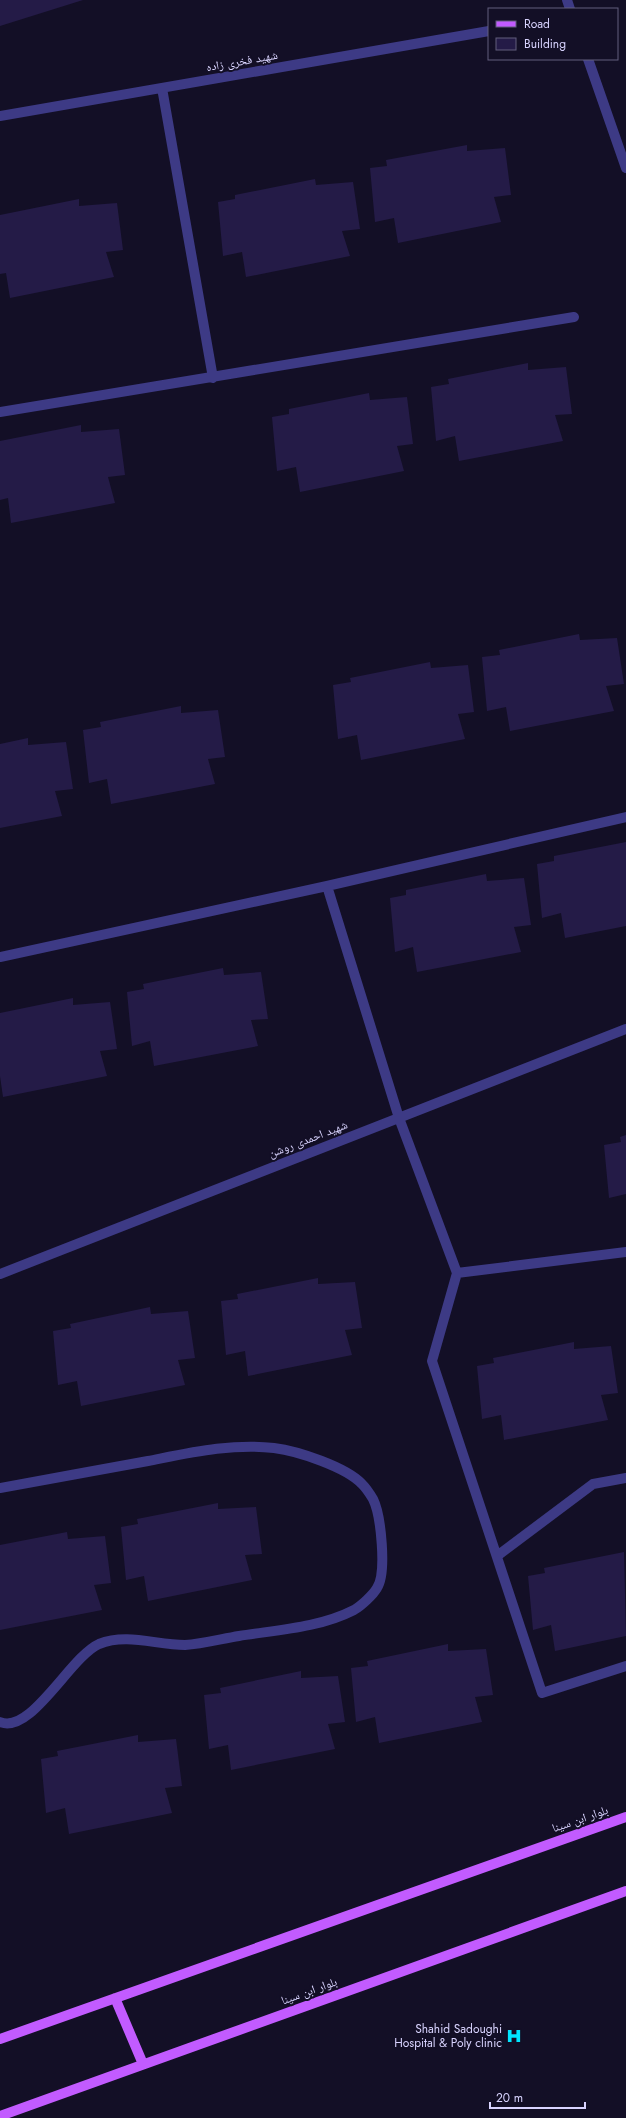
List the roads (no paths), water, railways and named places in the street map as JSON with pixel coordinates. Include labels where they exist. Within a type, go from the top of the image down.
[{"type":"main road","name":"بلوار ابن سینا","points":[[0,2039],[626,1817]]},
{"type":"main road","name":"بلوار ابن سینا","points":[[0,2116],[626,1891]]},
{"type":"main road","points":[[115,1998],[143,2064]]},
{"type":"street","name":"شهید فخری زاده","points":[[0,116],[488,31]]},
{"type":"street","points":[[588,60],[626,168]]},
{"type":"street","points":[[162,88],[212,378]]},
{"type":"street","points":[[0,412],[574,317]]},
{"type":"street","points":[[0,957],[327,886],[626,817]]},
{"type":"street","points":[[327,886],[398,1118],[457,1273],[432,1361],[542,1694],[626,1666]]},
{"type":"street","name":"شهید احمدی روشن","points":[[0,1274],[626,1029]]},
{"type":"street","points":[[457,1273],[626,1252]]},
{"type":"street","points":[[0,1488],[196,1452],[238,1447],[275,1448],[309,1457],[344,1472],[361,1483],[373,1500],[383,1557],[382,1574],[377,1588],[355,1609],[314,1624],[185,1645],[142,1640],[108,1641],[95,1646],[74,1665],[32,1713],[19,1722],[5,1724],[0,1722]]},
{"type":"street","points":[[497,1556],[593,1484],[626,1478]]},
{"type":"place","name":"Shahid Sadoughi Hospital & Poly clinic","points":[[514,2036]]}]
